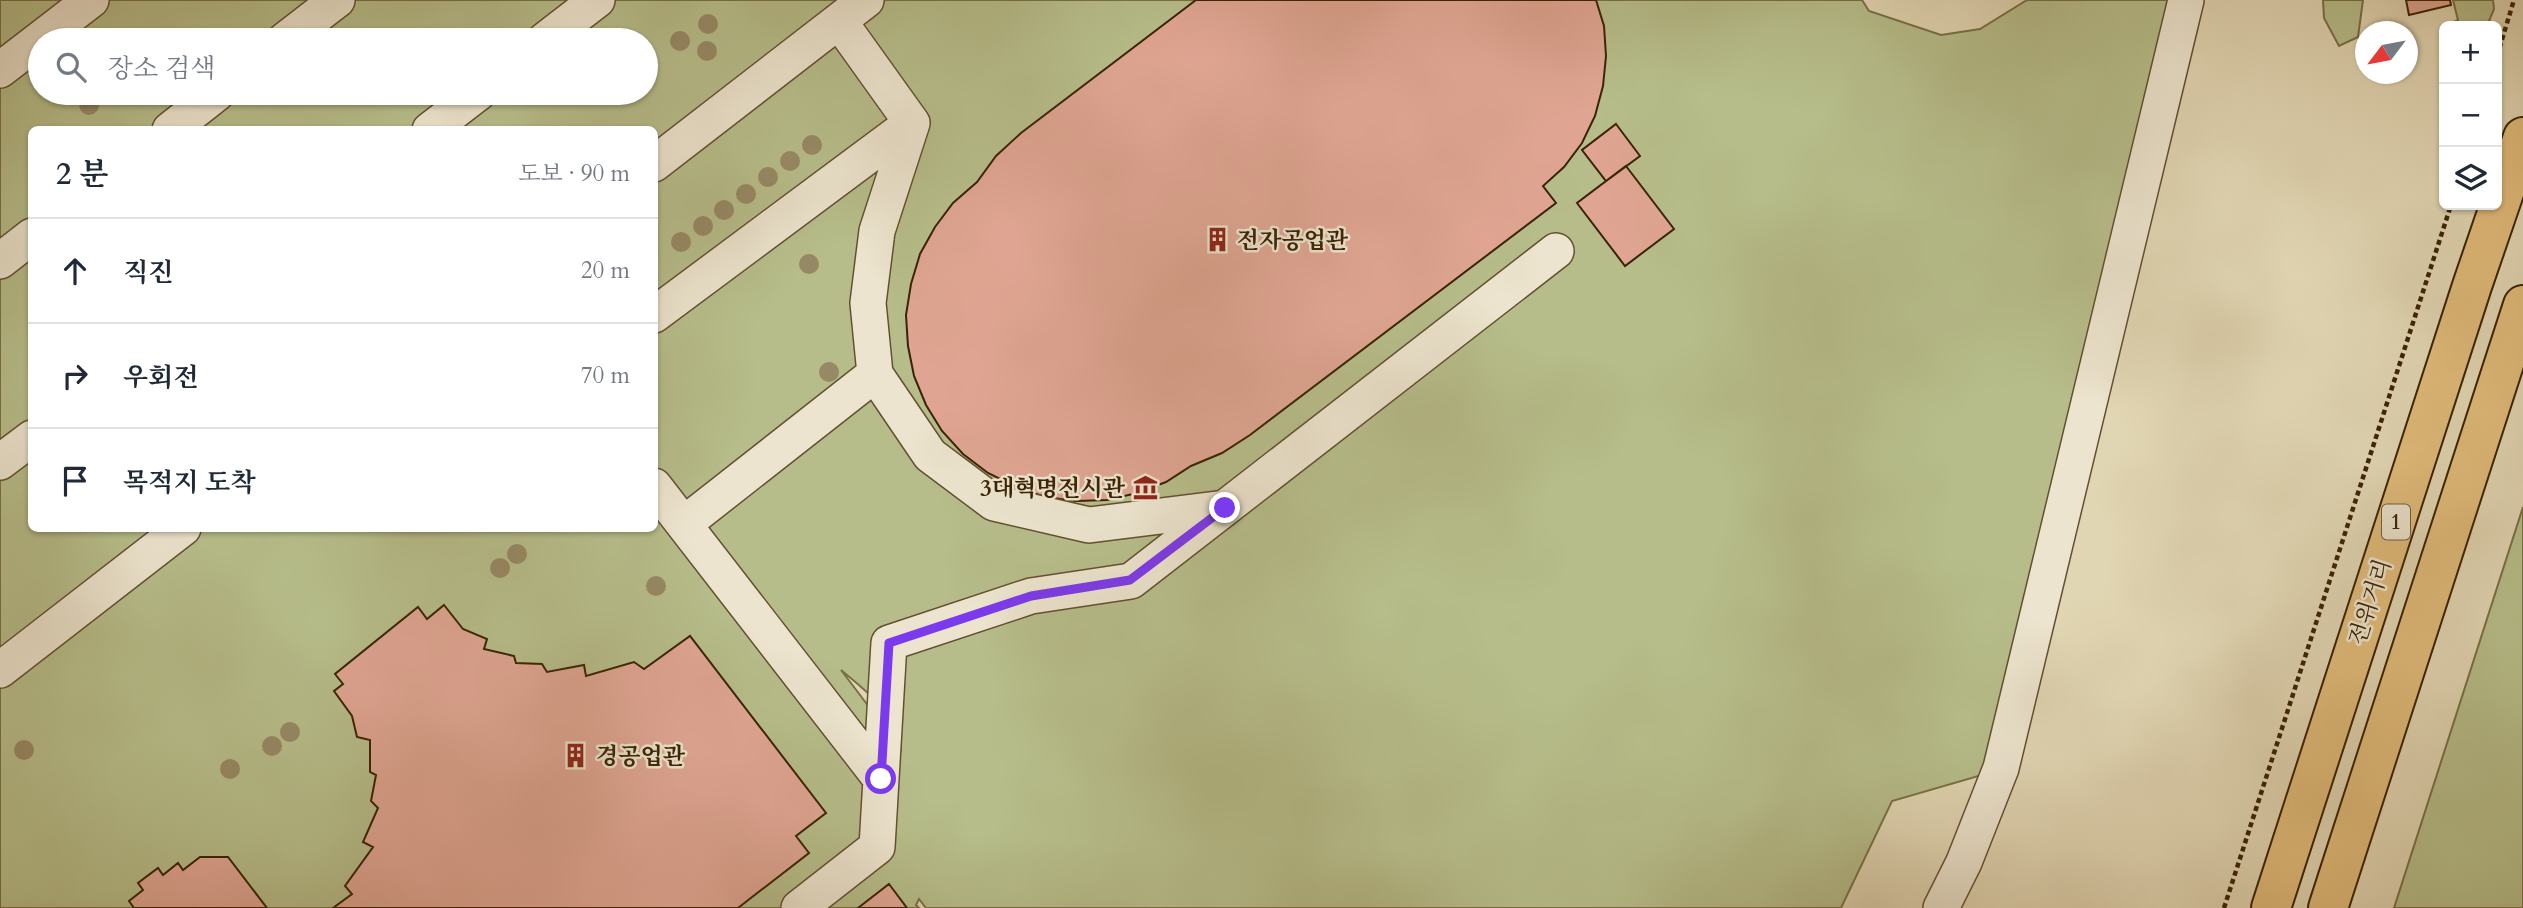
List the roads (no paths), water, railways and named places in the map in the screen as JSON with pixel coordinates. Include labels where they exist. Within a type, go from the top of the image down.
[{"type":"main road","name":"전위거리","points":[[2271,908],[2472,286],[2523,137]]},
{"type":"main road","points":[[2328,908],[2523,305]]},
{"type":"lane","points":[[55,28],[91,0]]},
{"type":"lane","points":[[301,28],[337,0]]},
{"type":"lane","points":[[561,28],[597,0]]},
{"type":"lane","points":[[658,161],[866,0]]},
{"type":"lane","points":[[1941,908],[1964,862],[2001,768],[2186,0]]},
{"type":"lane","points":[[839,22],[912,123]]},
{"type":"lane","points":[[0,70],[28,48]]},
{"type":"lane","points":[[175,126],[202,105]]},
{"type":"lane","points":[[435,126],[462,105]]},
{"type":"lane","points":[[658,313],[912,123]]},
{"type":"lane","points":[[912,123],[877,231],[868,303],[875,374],[930,454],[994,503],[1089,525],[1225,508]]},
{"type":"lane","points":[[0,261],[28,239]]},
{"type":"lane","points":[[799,908],[877,847],[889,643],[1031,596],[1130,580],[1556,251]]},
{"type":"lane","points":[[684,524],[875,374]]},
{"type":"lane","points":[[0,463],[28,441]]},
{"type":"lane","points":[[658,491],[881,779]]},
{"type":"lane","points":[[0,670],[178,532]]},
{"type":"place","name":"전자공업관","points":[[1217,240]]},
{"type":"place","name":"3대혁명전시관","points":[[1145,488]]},
{"type":"place","name":"경공업관","points":[[576,756]]}]
